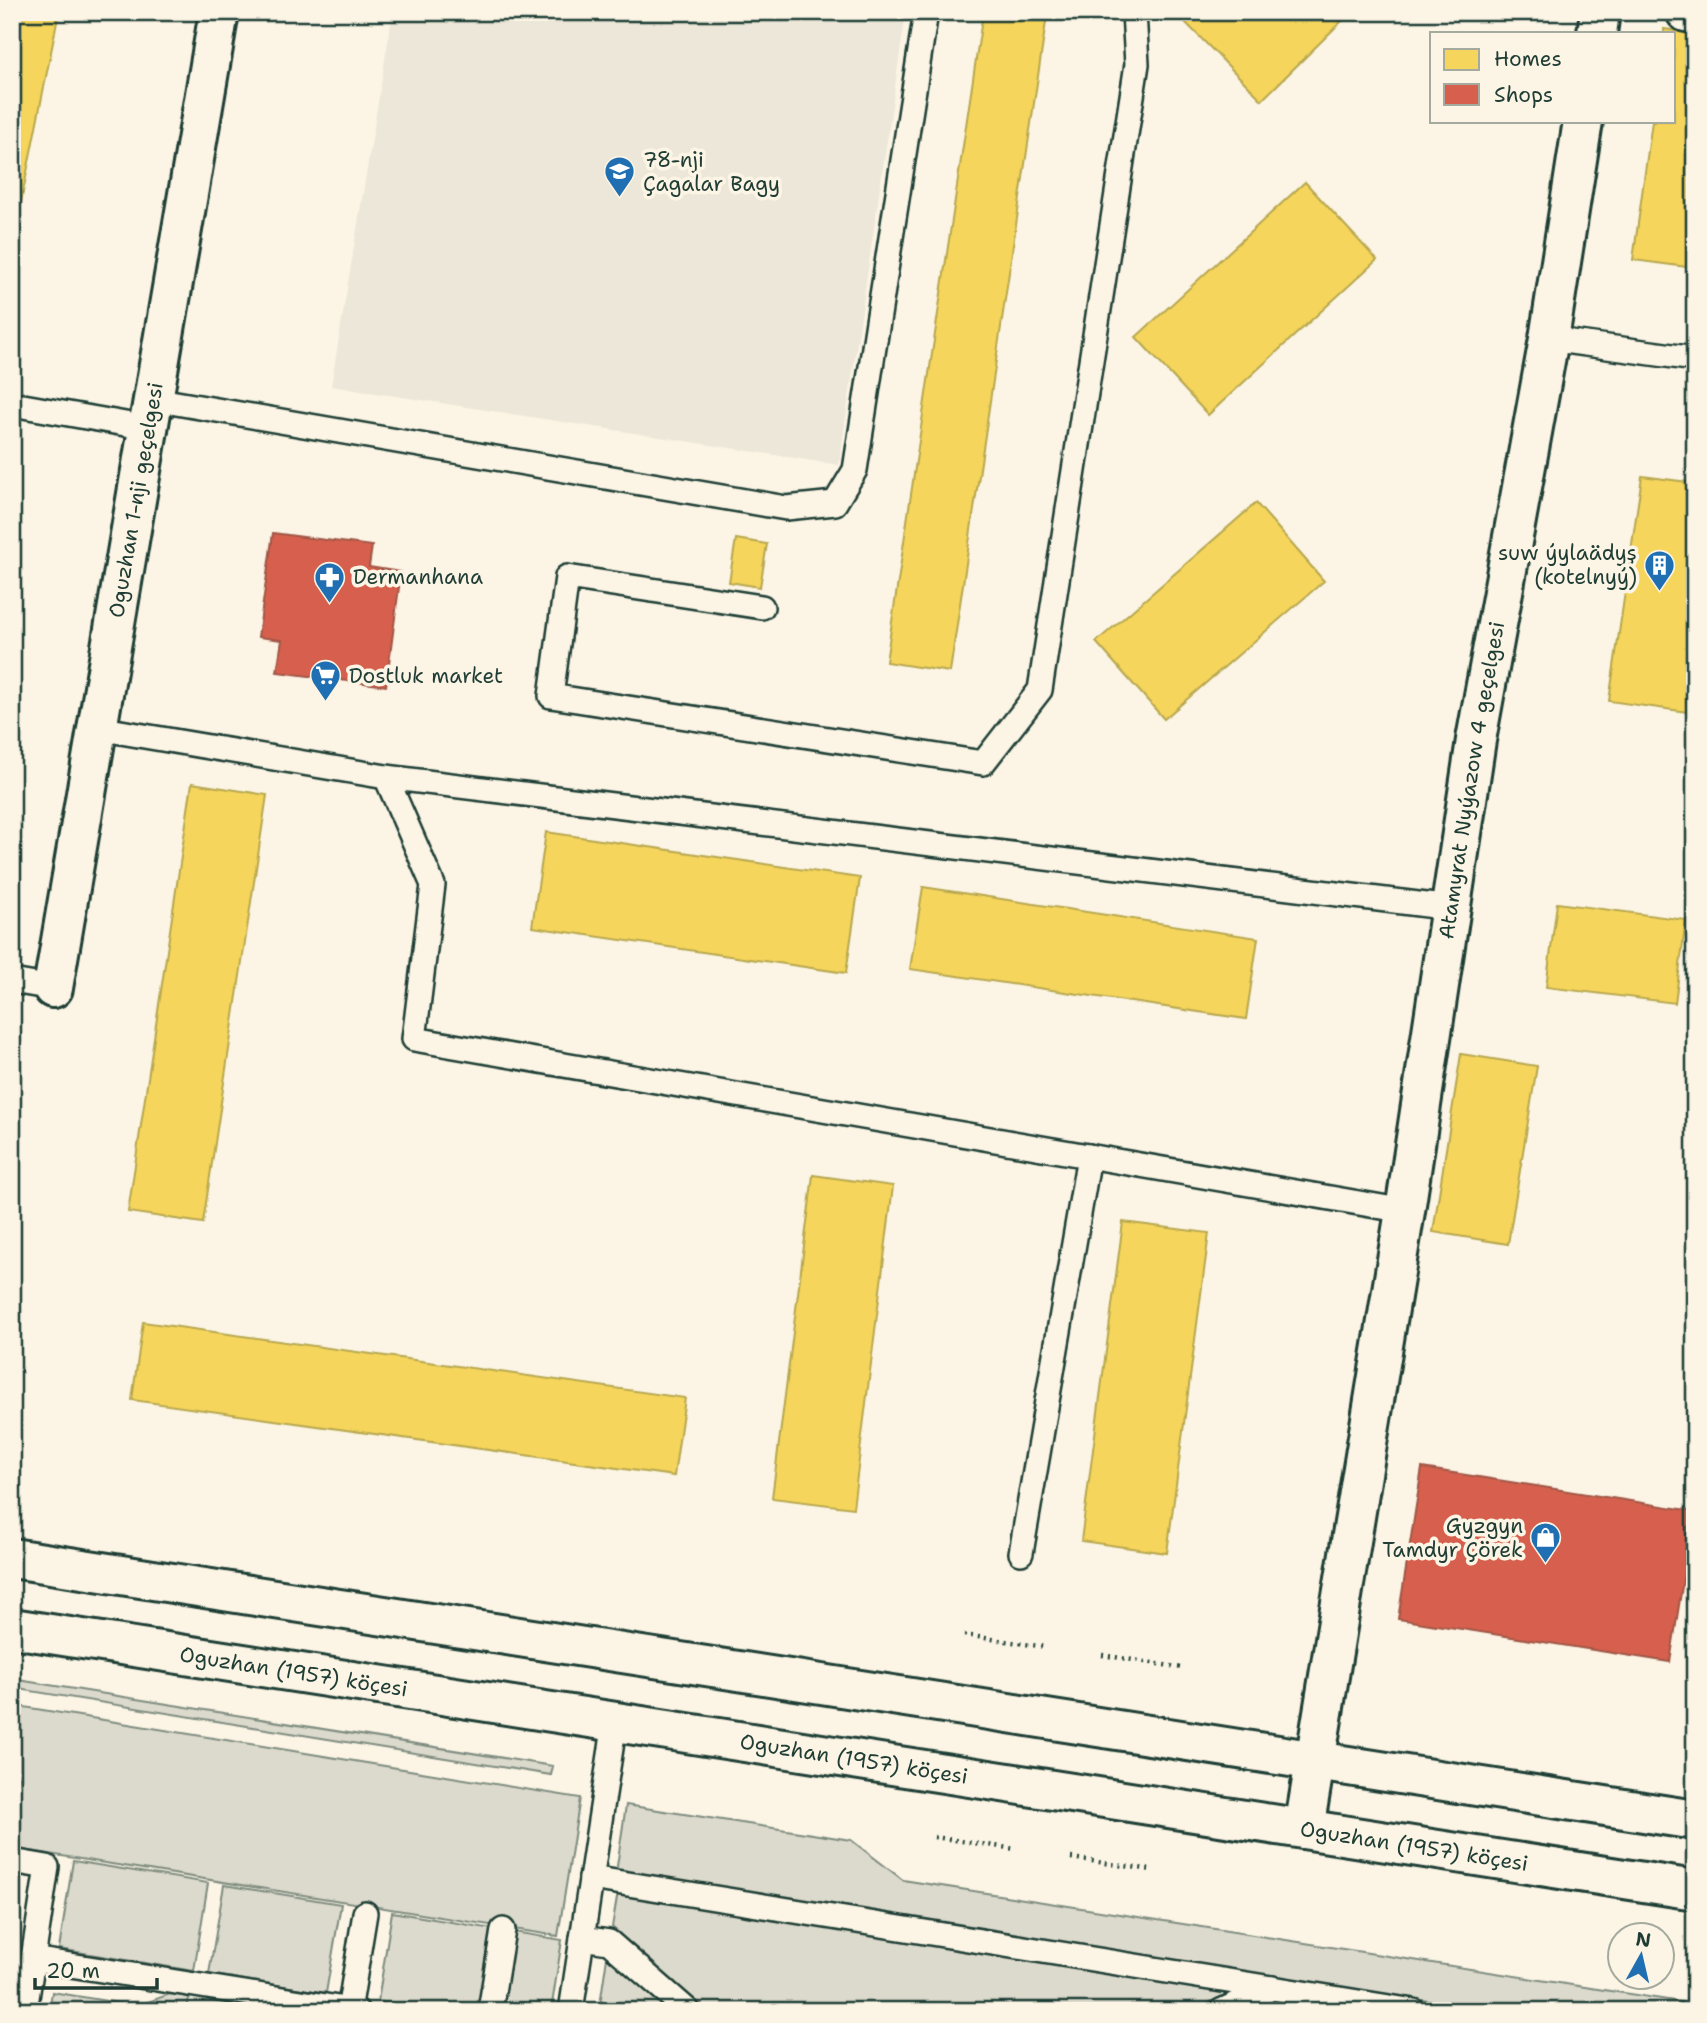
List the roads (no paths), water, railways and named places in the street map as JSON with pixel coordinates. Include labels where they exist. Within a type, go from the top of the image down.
[{"type":"main road","name":"Oguzhan 1-nji geçelgesi","points":[[53,988],[219,12]]},
{"type":"main road","points":[[1597,32],[1600,12]]},
{"type":"main road","points":[[1686,12],[1695,13]]},
{"type":"main road","name":"Atamyrat Nyýazow 4 geçelgesi","points":[[1304,1829],[1405,1211],[1476,740],[1549,339],[1583,122]]},
{"type":"main road","points":[[12,1558],[1695,1820]]},
{"type":"main road","name":"Oguzhan (1957) köçesi","points":[[12,1628],[1695,1890]]},
{"type":"lane","points":[[12,404],[151,413],[786,509],[835,503],[855,470],[926,12]]},
{"type":"lane","points":[[762,607],[567,577],[551,696],[983,763],[1040,690],[1137,64],[1134,12]]},
{"type":"lane","points":[[1549,339],[1695,359]]},
{"type":"lane","points":[[97,728],[386,777],[1451,908]]},
{"type":"lane","points":[[386,777],[433,884],[414,1039],[1405,1211]]},
{"type":"lane","points":[[12,981],[53,988]]},
{"type":"lane","points":[[1021,1553],[1088,1156]]},
{"type":"lane","points":[[571,2011],[615,1722]]},
{"type":"lane","points":[[12,1861],[47,1867],[25,2011]]},
{"type":"lane","points":[[591,1878],[1282,1996],[1414,2011]]},
{"type":"lane","points":[[33,1959],[352,2010],[365,1913]]},
{"type":"lane","points":[[490,2011],[503,1930]]},
{"type":"lane","points":[[582,1938],[609,1942],[688,2011]]},
{"type":"lane","points":[[1221,2011],[1282,1996]]},
{"type":"place","name":"78-nji Çagalar Bagy","points":[[620,199]]},
{"type":"place","name":"suw ýylaädyş (kotelnyý)","points":[[1660,592]]},
{"type":"place","name":"Dermanhana","points":[[330,604]]},
{"type":"place","name":"Dostluk market","points":[[326,703]]},
{"type":"place","name":"Gyzgyn Tamdyr Çörek","points":[[1546,1565]]}]
